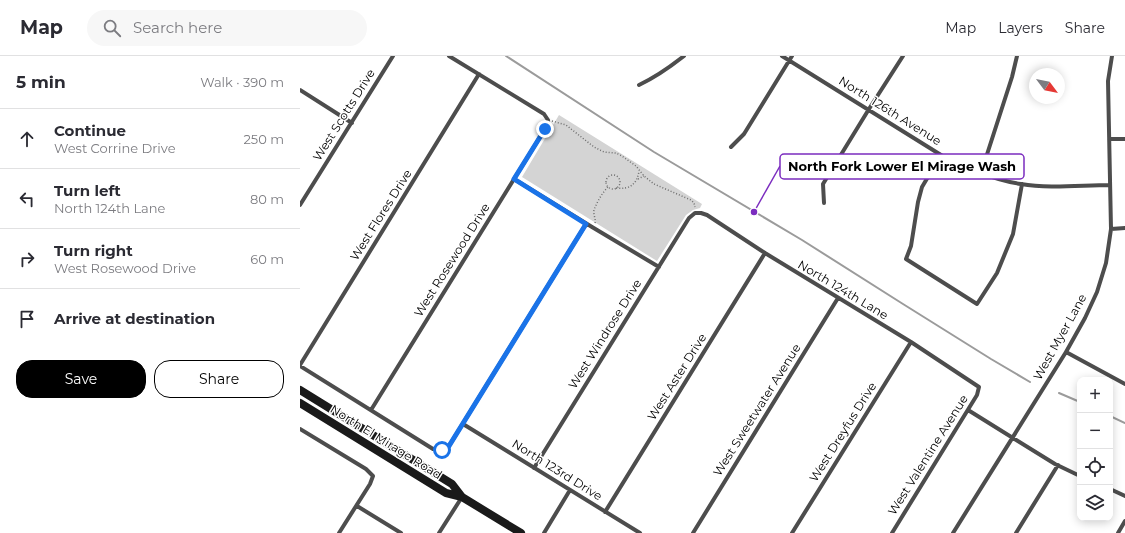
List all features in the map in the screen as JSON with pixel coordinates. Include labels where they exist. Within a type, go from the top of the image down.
[{"type":"main road","name":"North El Mirage Road","points":[[300,390],[452,484],[462,497]]},
{"type":"main road","name":"North El Mirage Road","points":[[300,403],[446,493],[462,497],[521,533]]},
{"type":"street","name":"West Scotts Drive","points":[[300,205],[393,56]]},
{"type":"street","points":[[449,56],[544,114],[548,120]]},
{"type":"street","points":[[639,85],[654,78],[684,56]]},
{"type":"street","name":"North 126th Avenue","points":[[782,56],[942,155],[965,167],[1001,180],[1022,184],[1055,186],[1110,185]]},
{"type":"street","points":[[731,148],[744,134],[792,56]]},
{"type":"street","points":[[824,203],[823,184],[903,56]]},
{"type":"street","points":[[981,173],[1012,77],[1017,56]]},
{"type":"street","name":"West Myer Lane","points":[[954,533],[1066,352],[1085,318],[1097,292],[1106,264],[1111,229],[1108,81],[1112,56]]},
{"type":"street","name":"West Flores Drive","points":[[300,366],[478,74]]},
{"type":"street","points":[[300,90],[352,123]]},
{"type":"street","name":"West Rosewood Drive","points":[[371,410],[545,129],[548,120]]},
{"type":"street","points":[[1109,139],[1125,139]]},
{"type":"street","points":[[942,155],[922,188],[918,202],[911,246],[906,259],[977,304],[997,273],[1013,234],[1022,184]]},
{"type":"street","points":[[514,179],[659,267]]},
{"type":"street","name":"North 124th Lane","points":[[695,213],[707,215],[765,253],[911,342],[979,387]]},
{"type":"street","name":"West Windrose Drive","points":[[534,468],[689,218],[695,213]]},
{"type":"street","points":[[300,366],[433,449],[442,450],[449,446],[586,224]]},
{"type":"street","points":[[1111,229],[1125,228]]},
{"type":"street","name":"West Aster Drive","points":[[605,512],[765,253]]},
{"type":"street","name":"West Sweetwater Avenue","points":[[693,533],[838,298]]},
{"type":"street","name":"West Dreyfus Drive","points":[[792,533],[911,342]]},
{"type":"street","points":[[1066,352],[1125,384]]},
{"type":"street","name":"West Valentine Avenue","points":[[892,533],[977,395],[979,387]]},
{"type":"street","points":[[968,410],[1058,466],[1077,475]]},
{"type":"street","name":"North 123rd Drive","points":[[463,424],[640,533]]},
{"type":"street","points":[[301,431],[366,469],[372,476],[370,484],[339,533]]},
{"type":"street","points":[[1016,533],[1058,466]]},
{"type":"street","points":[[544,533],[570,490]]},
{"type":"street","points":[[1113,490],[1125,496]]},
{"type":"street","points":[[439,533],[462,497]]},
{"type":"street","points":[[357,506],[401,533]]},
{"type":"street","points":[[1118,533],[1125,521]]},
{"type":"path","points":[[548,120],[566,125],[604,152],[616,153],[632,163],[654,184],[691,200],[696,207],[695,213]]},
{"type":"path","points":[[638,179],[639,170]]},
{"type":"path","points":[[608,187],[606,183],[607,178],[613,175],[620,181],[616,188]]},
{"type":"path","points":[[608,187],[612,189],[616,188],[624,190],[644,176]]},
{"type":"path","points":[[592,227],[596,221],[594,211],[603,193],[608,187]]},
{"type":"shaded area","points":[[559,115],[702,204],[700,208],[693,210],[686,215],[657,261],[522,177]]},
{"type":"waterway","points":[[506,56],[654,152],[802,240],[1030,382]]},
{"type":"waterway","points":[[1059,393],[1077,401]]},
{"type":"waterway","points":[[1113,417],[1125,423]]},
{"type":"place","name":"North Fork Lower El Mirage Wash","points":[[754,212]]},
{"type":"route","points":[[442,450],[449,446],[586,224],[514,179],[545,129]]}]
